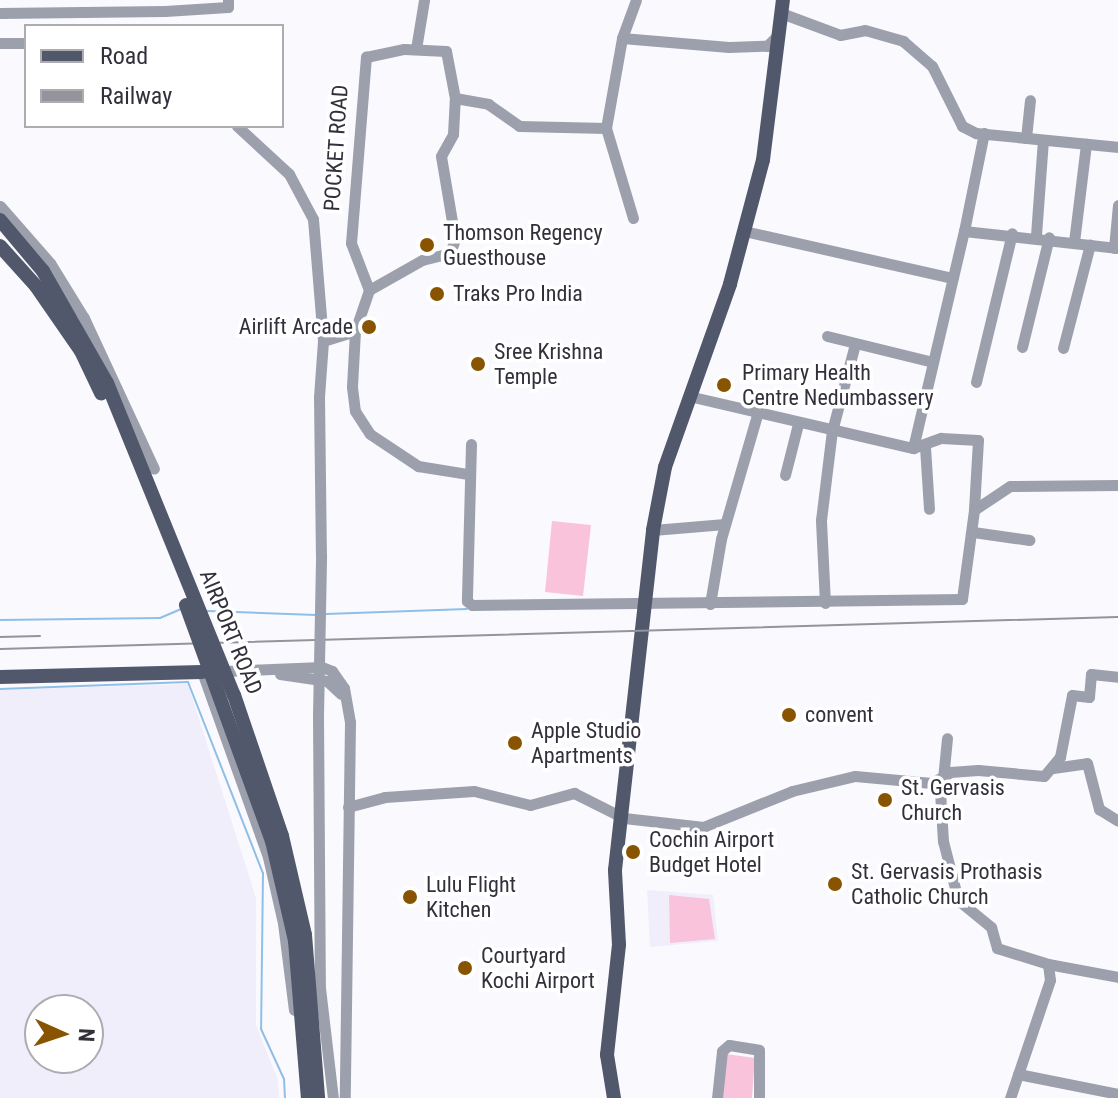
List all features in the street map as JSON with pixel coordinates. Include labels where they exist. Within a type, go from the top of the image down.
[{"type":"main road","points":[[614,1098],[607,1055],[619,945],[615,870],[624,818],[653,530],[665,467],[693,397],[763,160],[782,7]]},
{"type":"main road","name":"AIRPORT ROAD","points":[[0,220],[43,271],[104,388],[222,694],[272,841],[295,941],[318,1098]]},
{"type":"main road","name":"AIRPORT ROAD","points":[[0,246],[36,286],[104,388]]},
{"type":"main road","points":[[0,677],[204,678]]},
{"type":"main road","name":"AIRPORT ROAD","points":[[308,1098],[309,1033]]},
{"type":"street","points":[[0,13],[165,11],[228,7],[228,0]]},
{"type":"street","points":[[416,49],[424,0]]},
{"type":"street","points":[[633,218],[606,128],[622,38],[636,1]]},
{"type":"street","points":[[782,7],[840,35],[865,30],[903,41],[932,66],[962,126],[984,133],[1118,147]]},
{"type":"street","points":[[622,38],[729,47],[767,46],[779,34]]},
{"type":"street","points":[[0,43],[24,43]]},
{"type":"street","name":"POCKET ROAD","points":[[369,290],[351,243],[361,75],[366,57],[416,49],[446,51],[455,98]]},
{"type":"street","points":[[468,474],[418,466],[370,434],[355,411],[352,387],[355,331],[369,290],[422,260],[450,253],[455,239],[441,156],[453,134],[455,98],[488,104],[519,126],[606,128]]},
{"type":"street","points":[[1026,138],[1030,100]]},
{"type":"street","points":[[240,128],[270,152],[304,195],[319,254],[323,341],[318,716],[320,988],[333,1098]]},
{"type":"street","points":[[929,509],[919,447],[933,362],[984,133]]},
{"type":"street","points":[[1036,235],[1043,140]]},
{"type":"street","points":[[1074,242],[1086,144]]},
{"type":"street","points":[[964,231],[1036,235],[1116,248],[1118,205]]},
{"type":"street","points":[[0,206],[50,263],[84,318],[154,469]]},
{"type":"street","points":[[744,231],[953,278]]},
{"type":"street","points":[[976,382],[1012,233]]},
{"type":"street","points":[[1022,347],[1049,237]]},
{"type":"street","points":[[1063,348],[1090,244]]},
{"type":"street","points":[[323,341],[355,331]]},
{"type":"street","points":[[827,336],[933,362]]},
{"type":"street","points":[[825,603],[821,520],[832,431],[855,344]]},
{"type":"street","points":[[471,444],[468,474],[469,603],[710,604],[962,599],[973,532],[978,440],[941,438],[919,447],[757,415],[693,397]]},
{"type":"street","points":[[710,604],[725,524],[740,488],[757,415]]},
{"type":"street","points":[[785,475],[798,424]]},
{"type":"street","points":[[974,510],[1010,486],[1118,485]]},
{"type":"street","points":[[653,530],[725,524]]},
{"type":"street","points":[[973,532],[1029,540]]},
{"type":"street","points":[[308,1098],[283,923],[271,870],[204,678],[332,671],[349,704],[345,1098]]},
{"type":"street","points":[[286,672],[327,681],[349,704]]},
{"type":"street","points":[[1053,768],[1072,695],[1089,697],[1091,674],[1118,677]]},
{"type":"street","points":[[947,738],[943,776],[936,787],[943,841],[958,900],[991,927],[997,948],[1048,964],[1118,977]]},
{"type":"street","points":[[943,776],[978,770],[1028,777],[1044,776],[1053,768],[1087,763],[1099,809],[1118,821]]},
{"type":"street","points":[[348,807],[385,797],[474,791],[524,805],[574,793],[624,818],[703,827],[792,791],[855,776],[936,787]]},
{"type":"street","points":[[1010,1098],[1050,980],[1048,964]]},
{"type":"street","points":[[717,1098],[722,1051],[729,1045],[759,1050],[759,1098]]},
{"type":"street","points":[[1018,1074],[1118,1094]]},
{"type":"shaded area","points":[[552,521],[591,525],[583,596],[545,592]]},
{"type":"shaded area","points":[[188,684],[256,898],[256,1025],[278,1080],[279,1098],[0,1098],[0,690]]},
{"type":"shaded area","points":[[647,890],[713,895],[718,941],[650,947]]},
{"type":"shaded area","points":[[669,895],[709,899],[715,939],[670,943]]},
{"type":"shaded area","points":[[726,1054],[755,1058],[752,1098],[722,1098]]},
{"type":"waterway","points":[[0,620],[160,618],[181,609]]},
{"type":"waterway","points":[[326,614],[467,609]]},
{"type":"waterway","points":[[207,611],[316,615]]},
{"type":"waterway","points":[[0,689],[188,682],[263,873],[261,1029],[284,1079],[285,1098]]},
{"type":"railway","points":[[0,649],[1118,617]]},
{"type":"railway","points":[[0,637],[40,636]]},
{"type":"place","name":"Thomson Regency Guesthouse","points":[[427,245]]},
{"type":"place","name":"Traks Pro India","points":[[437,294]]},
{"type":"place","name":"Airlift Arcade","points":[[369,327]]},
{"type":"place","name":"Sree Krishna Temple","points":[[478,364]]},
{"type":"place","name":"Primary Health Centre Nedumbassery","points":[[724,385]]},
{"type":"place","name":"convent","points":[[789,715]]},
{"type":"place","name":"Apple Studio Apartments","points":[[515,743]]},
{"type":"place","name":"St. Gervasis Church","points":[[885,800]]},
{"type":"place","name":"Cochin Airport Budget Hotel","points":[[633,852]]},
{"type":"place","name":"St. Gervasis Prothasis Catholic Church","points":[[835,884]]},
{"type":"place","name":"Lulu Flight Kitchen","points":[[410,897]]},
{"type":"place","name":"Courtyard Kochi Airport","points":[[465,968]]}]
